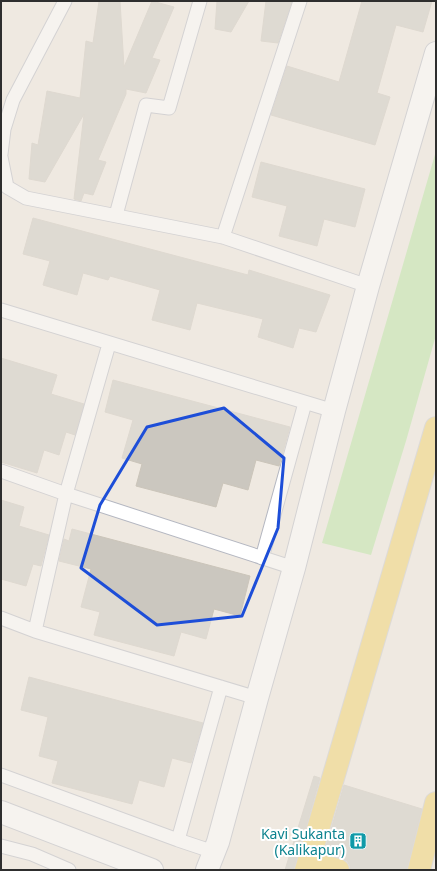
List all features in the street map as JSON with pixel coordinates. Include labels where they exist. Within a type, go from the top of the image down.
[{"type":"main road","points":[[338,870],[307,866],[436,428]]},
{"type":"main road","points":[[419,870],[436,803]]},
{"type":"street","points":[[211,861],[294,568],[368,286],[436,53]]},
{"type":"street","points":[[1,812],[152,870]]},
{"type":"lane","points":[[65,1],[13,100],[4,129],[1,156],[7,187],[26,198],[222,237],[368,286]]},
{"type":"lane","points":[[116,215],[146,105],[168,108],[200,1]]},
{"type":"lane","points":[[222,237],[300,1]]},
{"type":"lane","points":[[1,310],[334,412]]},
{"type":"lane","points":[[35,631],[66,494],[108,344]]},
{"type":"lane","points":[[262,558],[305,403]]},
{"type":"lane","points":[[1,471],[66,494],[294,568]]},
{"type":"lane","points":[[1,618],[35,631],[257,698]]},
{"type":"lane","points":[[178,840],[221,687]]},
{"type":"lane","points":[[1,775],[178,840],[211,861]]},
{"type":"lane","points":[[1,846],[32,854],[69,870]]},
{"type":"highlighted area","points":[[224,408],[284,458],[278,528],[242,616],[157,625],[81,568],[100,505],[147,427]]},
{"type":"green space","points":[[436,151],[436,335],[406,441],[371,555],[322,543]]},
{"type":"building","points":[[99,1],[120,1],[124,67],[152,1],[174,7],[152,58],[160,60],[146,93],[126,89],[126,94],[98,160],[106,162],[93,195],[84,193],[81,201],[74,199],[84,114],[45,182],[29,179],[32,143],[38,145],[47,91],[80,98],[86,41],[93,43]]},
{"type":"building","points":[[217,1],[249,1],[231,32],[215,29]]},
{"type":"building","points":[[266,1],[292,1],[278,43],[261,41]]},
{"type":"building","points":[[362,1],[432,1],[423,32],[396,25],[377,93],[390,97],[375,145],[271,115],[287,66],[339,82]]},
{"type":"building","points":[[261,162],[365,189],[355,227],[324,219],[317,246],[279,236],[287,206],[252,197]]},
{"type":"building","points":[[33,218],[248,275],[249,270],[330,295],[316,332],[299,328],[293,348],[258,337],[263,319],[197,303],[190,330],[152,320],[160,290],[110,276],[108,280],[83,273],[77,295],[43,285],[50,261],[23,254]]},
{"type":"building","points":[[1,358],[57,375],[51,394],[84,404],[75,435],[66,432],[59,455],[44,450],[37,473],[1,462]]},
{"type":"building","points":[[113,380],[290,427],[279,466],[256,460],[248,490],[223,483],[216,507],[136,486],[142,464],[122,458],[133,420],[105,412]]},
{"type":"building","points":[[1,500],[24,507],[19,526],[49,535],[41,566],[33,564],[26,586],[1,579]]},
{"type":"building","points":[[72,529],[250,576],[240,616],[214,609],[206,639],[181,632],[174,656],[94,635],[100,612],[81,607],[91,569],[59,561],[64,539],[69,541]]},
{"type":"building","points":[[29,677],[203,723],[191,763],[172,758],[164,787],[139,780],[132,804],[52,783],[58,761],[39,756],[48,717],[21,710]]},
{"type":"building","points":[[314,776],[320,778],[294,870],[285,870]]},
{"type":"building","name":"Kavi Sukanta (Kalikapur)","points":[[344,785],[422,809],[407,870],[350,870],[350,866],[347,861],[324,853]]},
{"type":"place","name":"Kavi Sukanta (Kalikapur)","points":[[358,841]]}]
